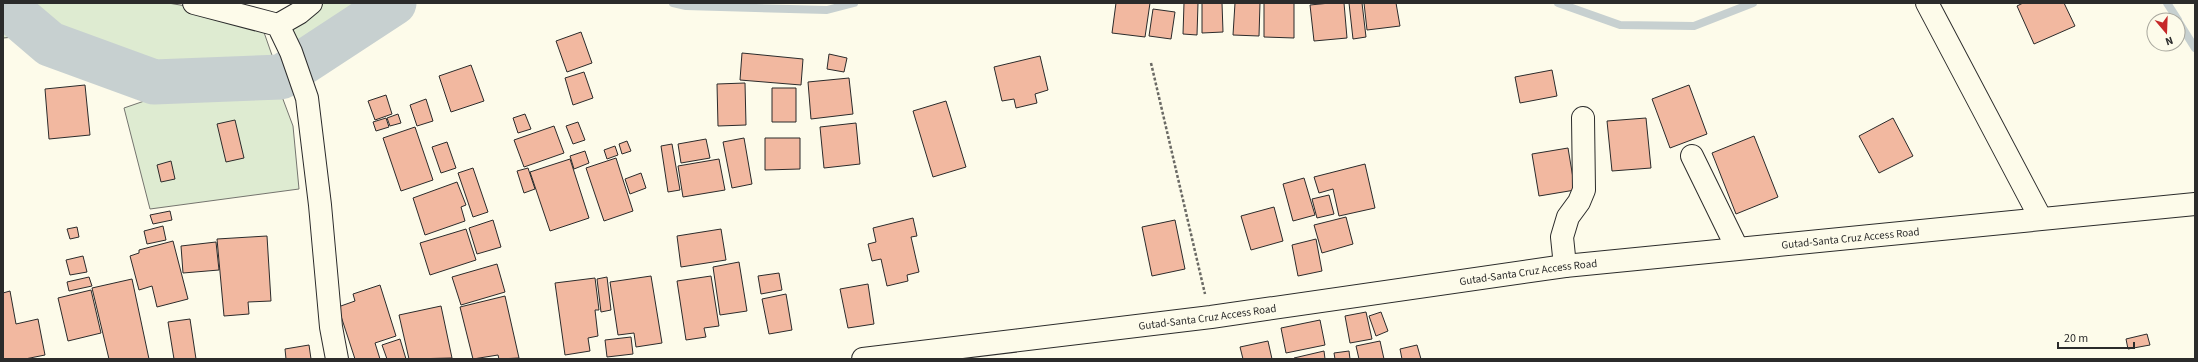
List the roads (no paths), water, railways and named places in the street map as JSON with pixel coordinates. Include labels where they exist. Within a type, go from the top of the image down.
[{"type":"main road","points":[[194,3],[278,25],[299,13],[311,3]]},
{"type":"main road","points":[[1927,3],[2040,218]]},
{"type":"main road","points":[[278,25],[291,52],[307,98],[320,205],[331,327],[337,359]]},
{"type":"main road","points":[[1565,266],[1562,237],[1568,217],[1579,202],[1584,190],[1583,118]]},
{"type":"main road","points":[[1692,156],[1737,248]]},
{"type":"main road","name":"Gutad-Santa Cruz Access Road","points":[[863,359],[1211,317],[1565,266],[2190,204]]},
{"type":"waterway","points":[[3,4],[50,44],[154,82],[281,77],[394,3]]},
{"type":"waterway","points":[[673,3],[686,6],[827,10],[854,3]]},
{"type":"waterway","points":[[1558,3],[1620,25],[1694,26],[1753,3]]},
{"type":"waterway","points":[[2167,3],[2173,12]]},
{"type":"waterway","points":[[2186,34],[2195,48]]}]
